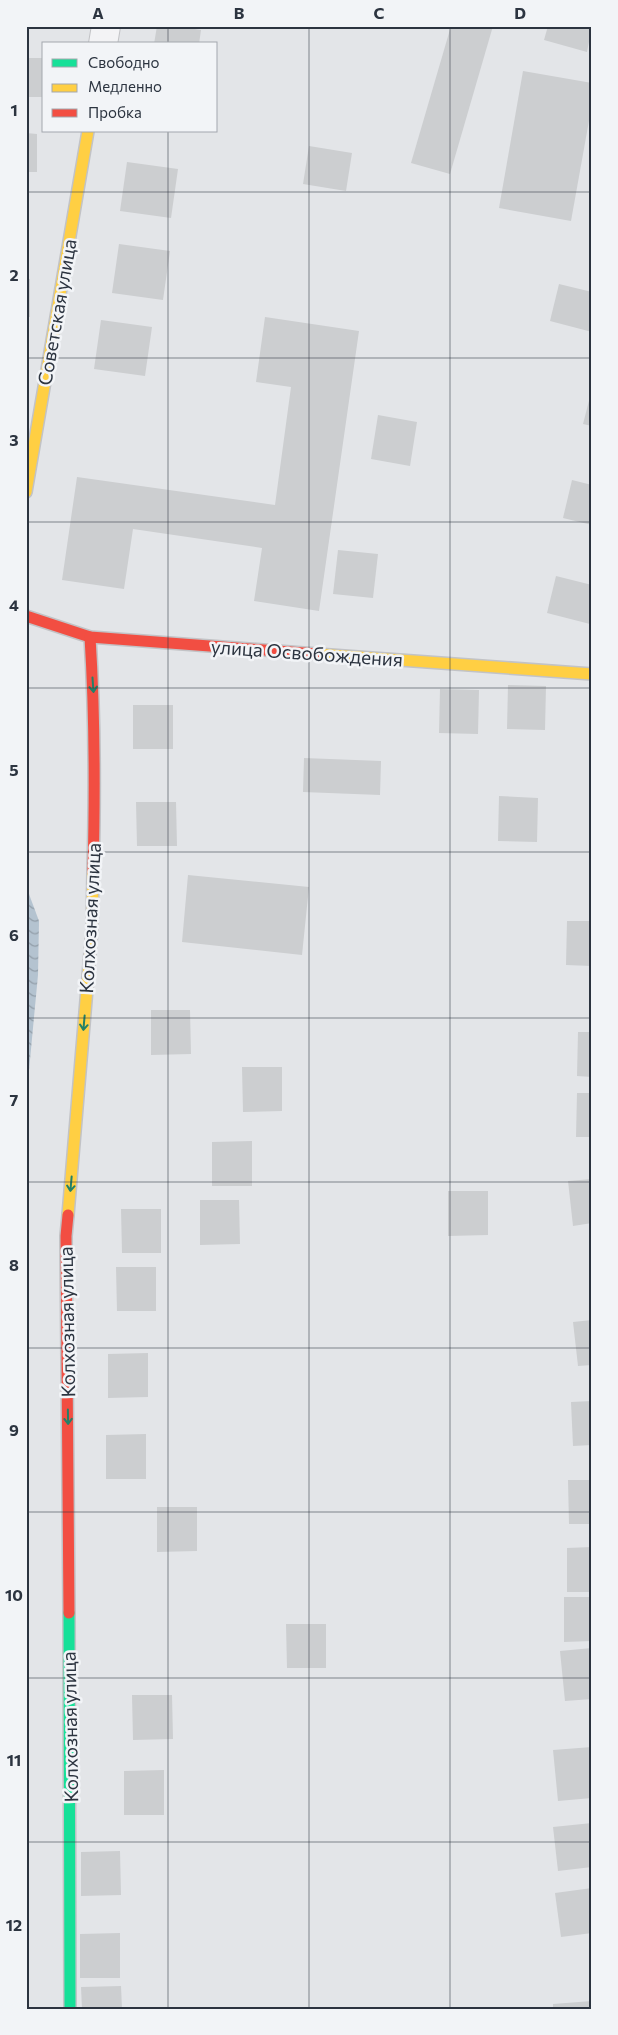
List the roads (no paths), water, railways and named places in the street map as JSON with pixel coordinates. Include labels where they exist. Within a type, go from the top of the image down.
[{"type":"street","points":[[103,42],[106,26]]},
{"type":"street","name":"Советская улица","points":[[26,492],[88,132]]},
{"type":"street","name":"улица Освобождения","points":[[26,616],[90,637],[592,674]]},
{"type":"street","name":"Колхозная улица","points":[[70,2009],[71,1833],[66,1236],[92,929],[95,768],[94,694],[90,637]]},
{"type":"water","points":[[26,886],[39,921],[38,975],[26,1102]]}]
